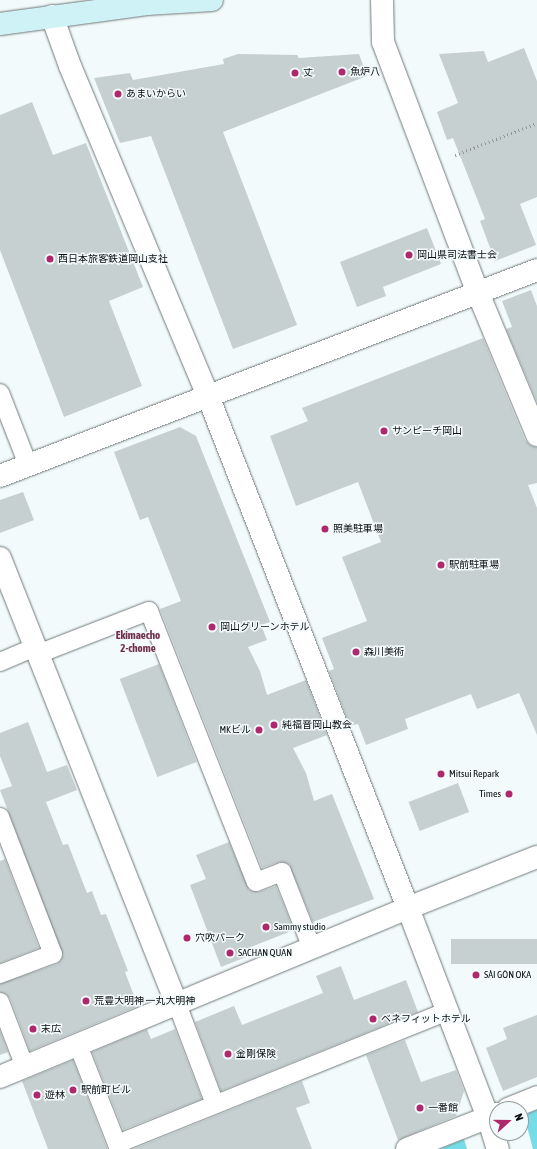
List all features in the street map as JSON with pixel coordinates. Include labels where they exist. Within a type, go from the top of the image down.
[{"type":"street","points":[[0,24],[148,4],[212,0]]},
{"type":"street","points":[[382,0],[382,42],[478,293],[535,426]]},
{"type":"street","points":[[52,16],[70,66],[208,396],[448,1011],[489,1107]]},
{"type":"street","points":[[0,476],[537,270]]},
{"type":"street","points":[[0,558],[177,1004]]},
{"type":"street","points":[[0,1077],[408,908],[537,857]]},
{"type":"street","points":[[527,1101],[537,1097]]},
{"type":"street","points":[[408,1149],[489,1118]]},
{"type":"lane","points":[[0,393],[28,465]]},
{"type":"lane","points":[[0,662],[149,611],[256,882],[282,872],[312,948]]},
{"type":"lane","points":[[0,817],[53,954],[0,974]]},
{"type":"lane","points":[[0,1002],[25,1067]]},
{"type":"lane","points":[[177,1004],[215,1104]]},
{"type":"lane","points":[[78,1045],[118,1146],[215,1104],[448,1011]]},
{"type":"path","points":[[429,165],[537,123]]},
{"type":"shaded area","points":[[537,1110],[537,1149],[533,1149],[529,1134],[529,1113]]},
{"type":"shaded area","points":[[464,1139],[467,1149],[440,1149]]},
{"type":"building","points":[[524,48],[537,81],[537,197],[520,204],[536,245],[495,261],[480,221],[485,219],[453,138],[447,140],[437,112],[458,103],[439,54],[484,51],[488,62]]},
{"type":"building","points":[[238,54],[297,55],[299,58],[359,54],[367,76],[223,132],[297,325],[233,349],[151,136],[120,143],[94,78],[130,73],[133,80],[224,64],[223,59]]},
{"type":"building","points":[[32,102],[53,155],[86,143],[143,287],[109,301],[142,386],[64,417],[0,250],[0,115]]},
{"type":"building","points":[[427,228],[441,264],[383,287],[386,296],[357,307],[340,262]]},
{"type":"building","points":[[531,290],[537,306],[537,402],[506,329],[512,327],[502,301]]},
{"type":"building","points":[[483,338],[525,440],[530,445],[537,447],[537,483],[528,485],[537,508],[537,735],[519,693],[477,709],[471,694],[405,719],[408,729],[366,745],[358,724],[350,726],[329,671],[334,669],[322,638],[367,621],[342,557],[381,542],[358,482],[296,506],[270,436],[308,421],[302,408]]},
{"type":"building","points":[[180,427],[196,436],[270,622],[261,625],[267,640],[248,647],[260,671],[267,695],[306,680],[327,735],[293,748],[306,773],[314,801],[332,794],[374,899],[313,922],[289,864],[279,862],[262,868],[160,609],[181,601],[148,517],[140,520],[114,452]]},
{"type":"building","points":[[23,492],[34,520],[0,533],[0,500]]},
{"type":"building","points":[[159,664],[197,762],[157,777],[120,679]]},
{"type":"building","points":[[28,722],[47,772],[67,765],[77,790],[46,802],[63,845],[68,844],[87,893],[92,891],[101,915],[106,914],[128,971],[125,972],[138,1006],[30,1051],[10,998],[6,994],[0,992],[0,984],[57,964],[63,955],[0,790],[12,786],[0,756],[0,733]]},
{"type":"building","points":[[458,783],[469,812],[420,831],[409,802]]},
{"type":"building","points":[[229,842],[249,890],[259,892],[276,886],[294,930],[243,950],[246,957],[221,967],[190,885],[206,879],[196,855]]},
{"type":"building","points":[[5,859],[39,948],[0,963],[0,861]]},
{"type":"building","points":[[451,939],[537,939],[537,964],[451,964]]},
{"type":"building","points":[[341,966],[354,1000],[406,980],[418,1012],[221,1091],[195,1022],[234,1006],[242,1025],[323,993],[316,976]]},
{"type":"building","points":[[537,1015],[537,1077],[503,1091],[486,1048],[507,1039],[503,1028]]},
{"type":"building","points":[[147,1029],[151,1039],[175,1029],[202,1099],[123,1130],[92,1052]]},
{"type":"building","points":[[0,1031],[8,1052],[0,1055]]},
{"type":"building","points":[[405,1040],[421,1082],[456,1070],[464,1091],[456,1116],[398,1140],[366,1055]]},
{"type":"building","points":[[73,1060],[108,1149],[48,1149],[22,1081]]},
{"type":"building","points":[[302,1081],[310,1103],[296,1108],[312,1149],[133,1149]]},
{"type":"place","name":"魚炉八","points":[[342,72]]},
{"type":"place","name":"丈","points":[[295,73]]},
{"type":"place","name":"あまいからい","points":[[118,94]]},
{"type":"place","name":"岡山県司法書士会","points":[[409,255]]},
{"type":"place","name":"西日本旅客鉄道岡山支社","points":[[50,259]]},
{"type":"place","name":"サンピーチ岡山","points":[[384,431]]},
{"type":"place","name":"照美駐車場","points":[[325,529]]},
{"type":"place","name":"駅前駐車場","points":[[441,565]]},
{"type":"place","name":"岡山グリーンホテル","points":[[212,627]]},
{"type":"place","name":"森川美術","points":[[356,652]]},
{"type":"place","name":"純福音岡山教会","points":[[274,725]]},
{"type":"place","name":"MKビル","points":[[259,730]]},
{"type":"place","name":"Mitsui Repark","points":[[441,774]]},
{"type":"place","name":"Times","points":[[509,794]]},
{"type":"place","name":"Sammy studio","points":[[266,927]]},
{"type":"place","name":"穴吹パーク","points":[[187,938]]},
{"type":"place","name":"SACHAN QUAN","points":[[230,953]]},
{"type":"place","name":"SÀI GÒN OKA","points":[[476,975]]},
{"type":"place","name":"荒豊大明神 一丸大明神","points":[[86,1001]]},
{"type":"place","name":"ベネフィットホテル","points":[[373,1019]]},
{"type":"place","name":"末広","points":[[33,1029]]},
{"type":"place","name":"金剛保険","points":[[228,1054]]},
{"type":"place","name":"駅前町ビル","points":[[73,1090]]},
{"type":"place","name":"遊林","points":[[37,1095]]},
{"type":"place","name":"一番館","points":[[420,1108]]},
{"type":"district","name":"Ekimaecho 2-chome","points":[[138,642]]}]
